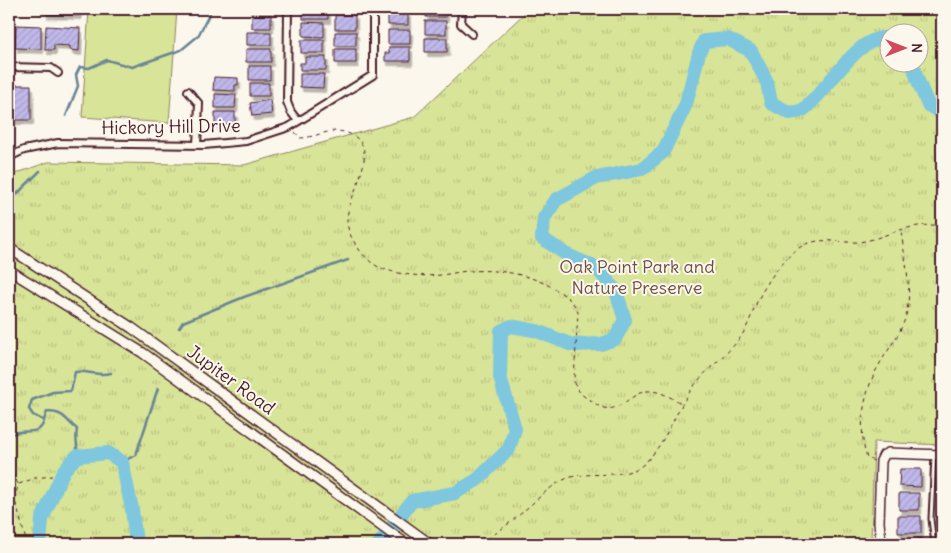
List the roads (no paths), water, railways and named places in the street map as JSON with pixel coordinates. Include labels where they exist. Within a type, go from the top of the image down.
[{"type":"main road","name":"Jupiter Road","points":[[9,248],[132,328],[430,544]]},
{"type":"main road","name":"Jupiter Road","points":[[9,270],[143,353],[406,544]]},
{"type":"main road","points":[[881,544],[879,522],[882,458],[888,453],[938,455]]},
{"type":"street","points":[[288,9],[287,102],[291,112],[298,121]]},
{"type":"street","name":"Hickory Hill Drive","points":[[9,156],[24,150],[58,143],[197,145],[246,141],[289,126],[373,75],[373,9]]},
{"type":"street","points":[[462,9],[461,24],[472,34]]},
{"type":"street","points":[[9,67],[51,68],[58,73]]},
{"type":"street","points":[[188,91],[199,104],[197,145]]},
{"type":"lane","points":[[934,544],[931,519],[938,455]]},
{"type":"waterway","points":[[66,116],[78,86],[76,75],[80,67],[89,68],[107,60],[132,67],[181,50],[198,36],[212,9]]},
{"type":"waterway","points":[[379,544],[412,501],[455,493],[477,480],[509,449],[515,429],[500,377],[501,331],[511,326],[537,331],[572,345],[601,344],[615,339],[625,320],[616,291],[599,271],[567,255],[542,238],[544,218],[556,200],[596,178],[642,169],[663,152],[686,104],[699,53],[704,41],[728,39],[751,51],[767,82],[771,103],[790,113],[803,110],[854,54],[865,45],[878,39]]},
{"type":"waterway","points":[[915,72],[928,105],[942,113]]},
{"type":"waterway","points":[[9,202],[40,171]]},
{"type":"waterway","points":[[179,328],[183,322],[244,297],[348,260]]},
{"type":"waterway","points":[[43,420],[33,415],[29,409],[32,400],[53,392],[71,391],[75,372],[111,373]]},
{"type":"waterway","points":[[122,462],[136,455],[158,388]]},
{"type":"waterway","points":[[9,436],[13,433],[37,430],[43,424],[47,412],[58,413],[77,429],[77,456]]},
{"type":"waterway","points":[[40,544],[42,519],[64,470],[77,456],[108,453],[122,462],[132,509],[136,544]]},
{"type":"park label","name":"Oak Point Park and Nature Preserve","points":[[637,277]]}]
